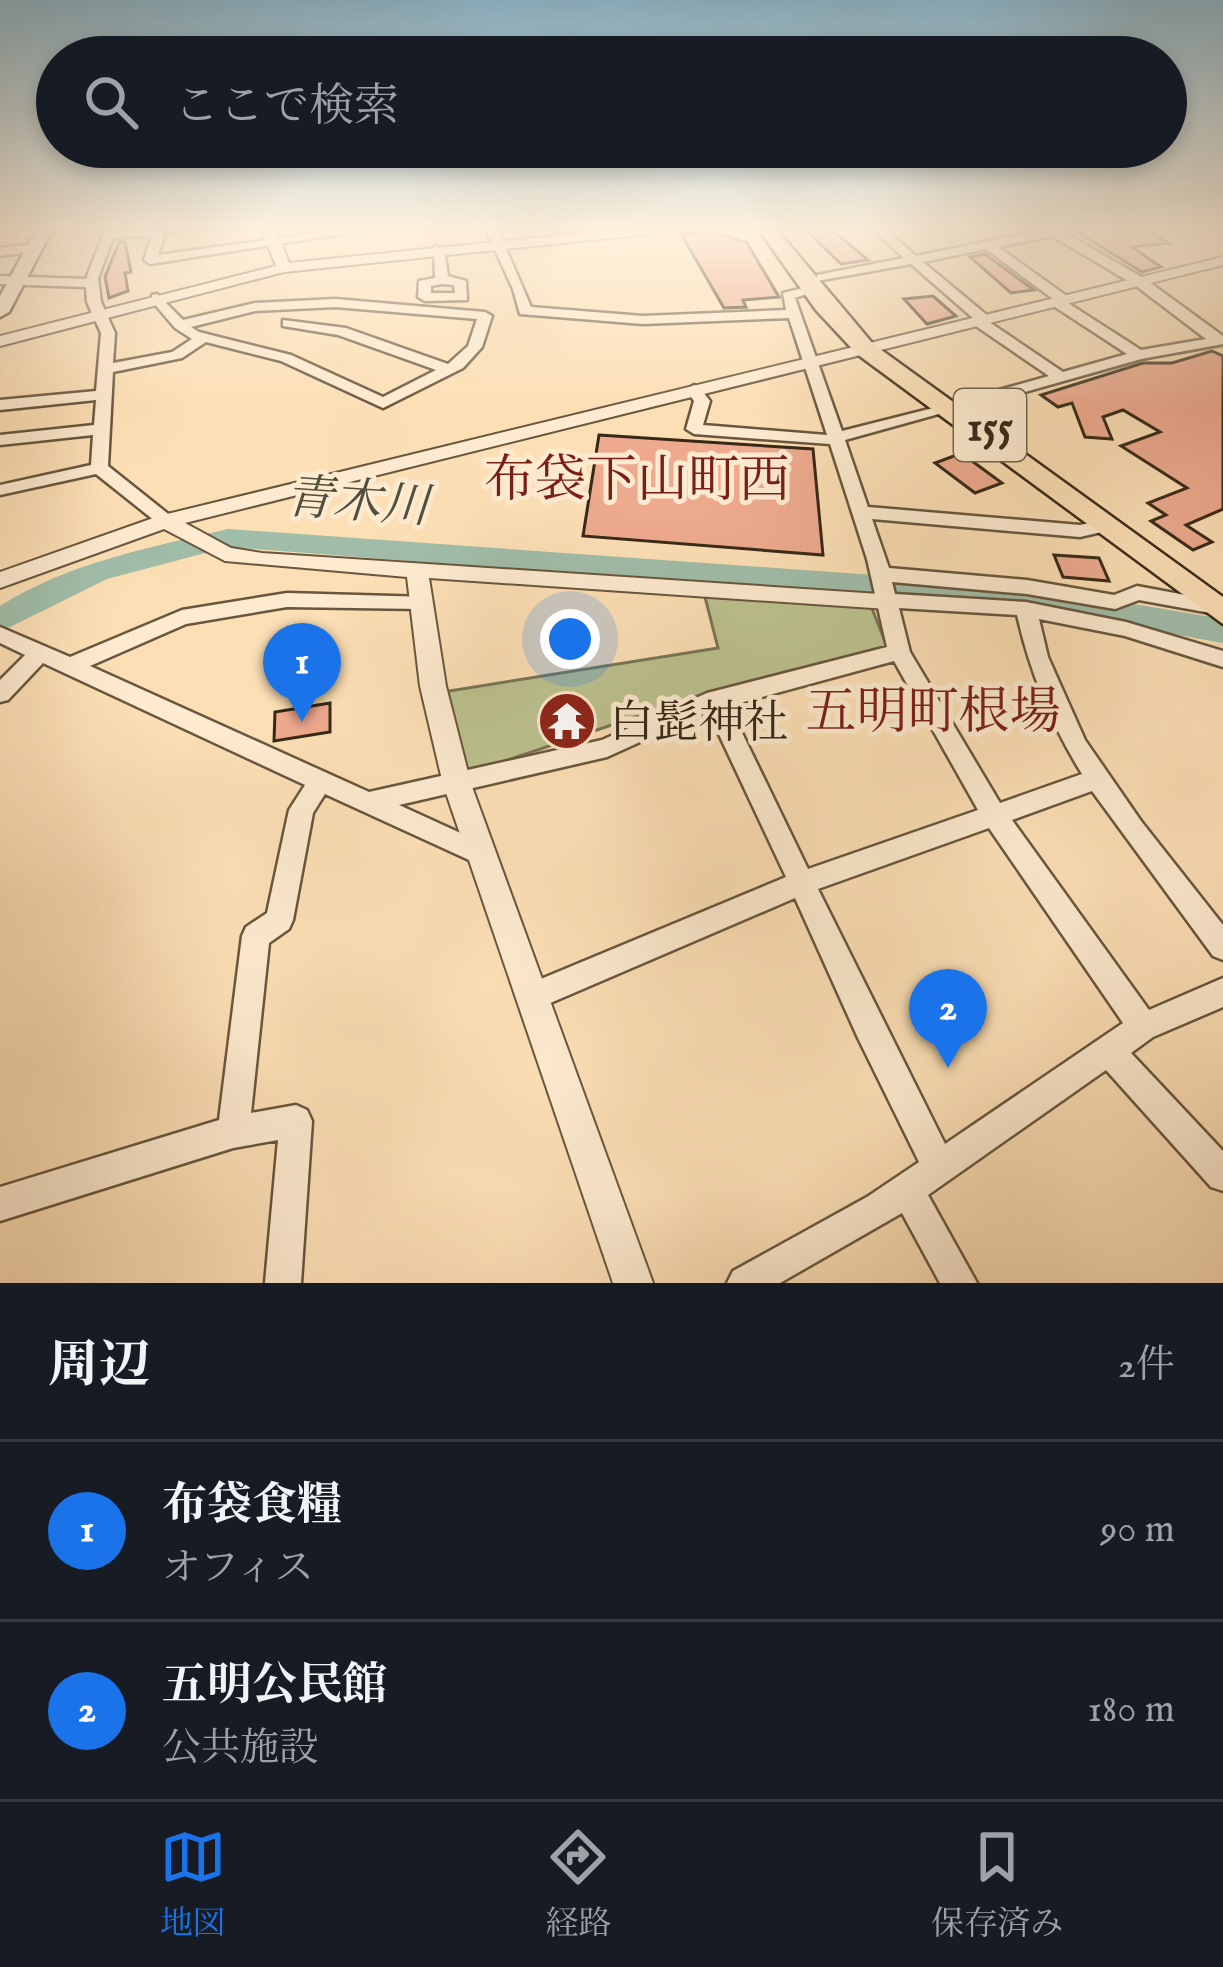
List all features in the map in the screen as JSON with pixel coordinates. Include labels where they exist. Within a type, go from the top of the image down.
[{"type":"highway","name":"155","points":[[823,290],[873,347],[1103,526],[1221,604]]},
{"type":"highway","name":"155","points":[[953,408],[1221,604]]},
{"type":"street","points":[[5,295],[55,290]]},
{"type":"street","points":[[93,290],[108,333],[99,468]]},
{"type":"street","points":[[0,341],[191,290]]},
{"type":"street","points":[[522,290],[525,311],[643,320],[793,314]]},
{"type":"street","points":[[798,290],[790,293],[793,314],[813,361],[861,512],[899,652],[993,814],[1143,1027]]},
{"type":"street","points":[[950,290],[981,320],[1061,376]]},
{"type":"street","points":[[1046,290],[1139,355]]},
{"type":"street","points":[[0,580],[166,521],[1107,290]]},
{"type":"street","points":[[1151,290],[1220,340]]},
{"type":"street","points":[[157,298],[180,325],[203,338],[254,349],[334,377],[383,403],[450,370],[475,347],[485,316],[348,303],[298,304],[245,309],[180,325]]},
{"type":"street","points":[[254,349],[288,322],[298,304]]},
{"type":"street","points":[[288,322],[341,331],[450,370]]},
{"type":"street","points":[[106,369],[177,356],[203,338]]},
{"type":"street","points":[[694,390],[702,401],[694,430],[836,440],[1139,355],[1220,340]]},
{"type":"street","points":[[0,405],[104,395]]},
{"type":"street","points":[[0,440],[101,429]]},
{"type":"street","points":[[99,468],[166,521],[219,551],[419,587]]},
{"type":"street","points":[[0,490],[99,468]]},
{"type":"street","points":[[861,512],[1080,531],[1103,526]]},
{"type":"street","points":[[419,587],[458,784],[479,854],[534,996],[633,1283]]},
{"type":"street","points":[[73,665],[182,617],[286,600],[419,587],[1027,587],[1115,602],[1137,593],[1221,604]]},
{"type":"street","points":[[884,587],[1027,609],[1218,656]]},
{"type":"street","points":[[1027,609],[1036,664],[1096,779],[1223,947]]},
{"type":"street","points":[[0,634],[479,854]]},
{"type":"street","points":[[369,802],[607,748],[715,699],[899,652]]},
{"type":"street","points":[[0,694],[40,653]]},
{"type":"street","points":[[715,699],[741,770],[802,883],[871,1042],[940,1168]]},
{"type":"street","points":[[534,996],[802,883],[1096,779]]},
{"type":"street","points":[[233,1132],[256,936],[279,920],[301,810],[321,780]]},
{"type":"street","points":[[745,1283],[907,1190],[1143,1027],[1223,992]]},
{"type":"street","points":[[1109,1051],[1223,1175]]},
{"type":"street","points":[[0,1204],[233,1132],[296,1121],[283,1283]]},
{"type":"street","points":[[907,1190],[959,1283]]},
{"type":"green space","points":[[705,597],[871,606],[888,649],[698,696],[463,775],[443,692],[718,648]]},
{"type":"building","points":[[107,290],[128,290],[128,291],[109,298]]},
{"type":"building","points":[[713,290],[775,290],[779,297],[743,300],[746,307],[724,308]]},
{"type":"building","points":[[933,296],[956,316],[927,324],[904,299]]},
{"type":"building","points":[[1212,351],[1223,356],[1223,509],[1186,525],[1212,542],[1193,550],[1151,521],[1166,515],[1148,503],[1187,488],[1121,446],[1160,432],[1123,410],[1103,417],[1112,439],[1085,437],[1072,403],[1058,407],[1041,395],[1143,363],[1172,363]]},
{"type":"building","points":[[599,435],[813,449],[823,555],[583,536]]},
{"type":"building","points":[[962,453],[1002,483],[975,493],[935,463]]},
{"type":"building","points":[[1054,555],[1099,558],[1109,581],[1063,577]]},
{"type":"building","points":[[330,703],[330,732],[274,741],[275,712]]},
{"type":"waterway","points":[[983,404],[1147,358],[1223,345]]},
{"type":"waterway","name":"青木川","points":[[0,621],[42,594],[97,571],[228,538],[1027,597],[1223,631]]},
{"type":"place","name":"白髭神社","points":[[567,721]]},
{"type":"place","name":"布袋食糧","points":[[302,722]]},
{"type":"place","name":"五明公民館","points":[[948,1068]]},
{"type":"district","name":"布袋下山町西","points":[[637,478]]},
{"type":"district","name":"五明町根場","points":[[933,710]]}]
